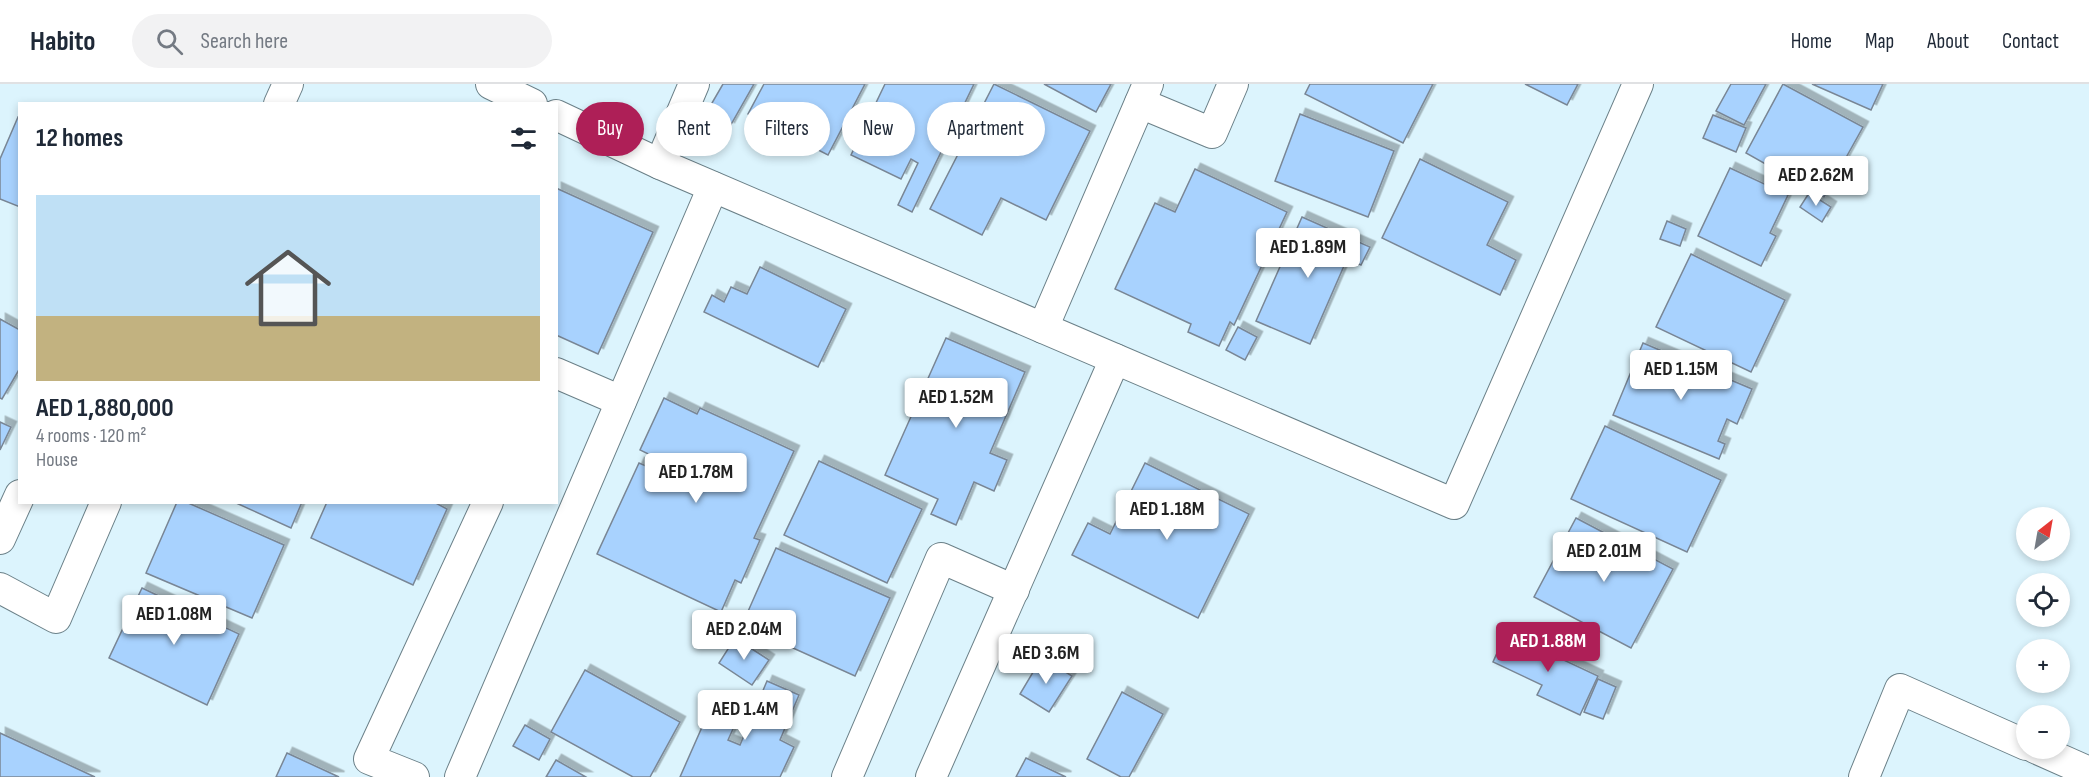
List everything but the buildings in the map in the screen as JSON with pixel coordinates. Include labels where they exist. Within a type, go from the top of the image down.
[{"type":"street","points":[[280,102],[288,84]]},
{"type":"street","points":[[491,84],[528,102]]},
{"type":"street","points":[[660,164],[694,84]]},
{"type":"street","points":[[1043,328],[1144,93],[1212,133],[1233,84]]},
{"type":"street","points":[[558,116],[713,187],[1454,504],[1638,84]]},
{"type":"street","points":[[460,777],[713,187]]},
{"type":"street","points":[[931,777],[1115,359]]},
{"type":"street","points":[[558,374],[621,401]]},
{"type":"street","points":[[0,539],[18,499]]},
{"type":"street","points":[[0,588],[56,618],[105,504]]},
{"type":"street","points":[[414,777],[369,759],[487,504]]},
{"type":"street","points":[[847,777],[941,558],[1014,590]]},
{"type":"street","points":[[1864,777],[1900,689],[2016,741]]},
{"type":"street","points":[[2060,759],[2089,772]]}]
